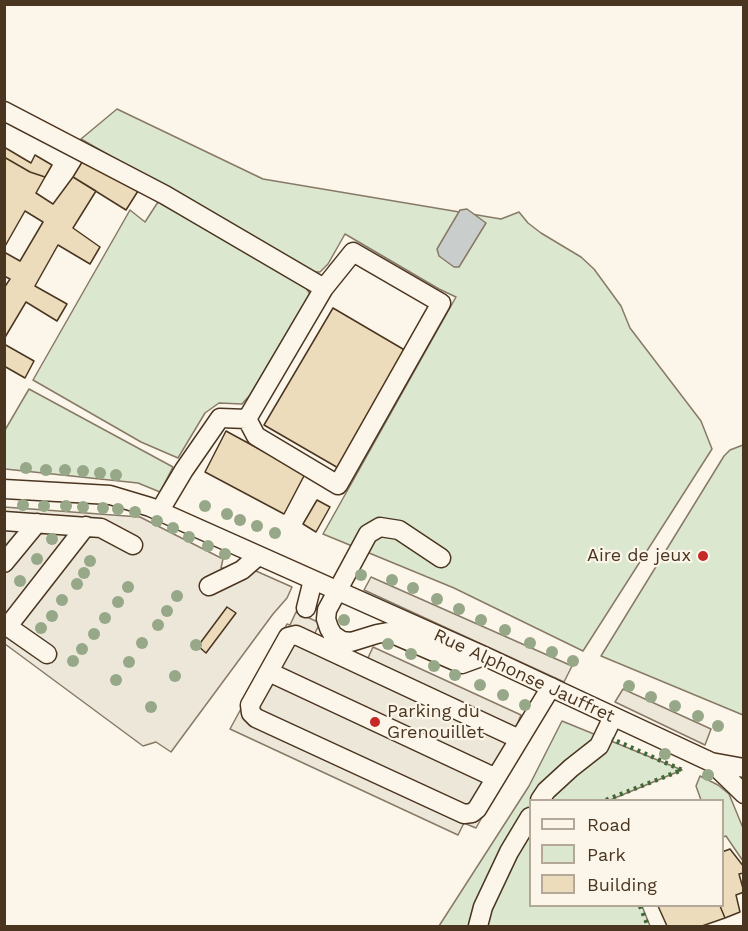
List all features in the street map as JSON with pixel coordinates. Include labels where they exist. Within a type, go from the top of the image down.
[{"type":"street","points":[[4,111],[165,195],[324,288]]},
{"type":"street","points":[[353,252],[441,303],[338,485],[256,436],[247,419],[324,288],[353,252]]},
{"type":"street","points":[[159,512],[183,470],[220,418],[247,419]]},
{"type":"street","name":"Rue Alphonse Jauffret","points":[[4,489],[110,495],[150,507],[551,687],[711,762],[744,768]]},
{"type":"street","points":[[4,521],[101,528],[133,544]]},
{"type":"street","points":[[4,563],[36,523]]},
{"type":"street","points":[[47,654],[6,625],[86,526]]},
{"type":"street","points":[[330,642],[326,619],[327,610],[368,534],[380,527],[399,530],[441,558]]},
{"type":"street","points":[[209,586],[242,570],[258,556]]},
{"type":"street","points":[[306,608],[313,580]]},
{"type":"street","points":[[330,642],[351,642],[388,632],[462,664],[484,657]]},
{"type":"street","points":[[519,739],[330,642],[296,635],[288,637],[250,705],[251,713],[256,718],[464,814],[472,813],[477,809],[551,687]]},
{"type":"street","points":[[269,672],[496,778]]},
{"type":"street","points":[[541,799],[571,768],[599,746],[614,717]]},
{"type":"street","name":"Rue Alphonse Jauffret","points":[[711,762],[744,794]]},
{"type":"street","points":[[478,927],[483,908],[509,852],[529,820]]},
{"type":"green space","points":[[117,109],[263,179],[501,219],[519,212],[541,233],[581,257],[594,269],[621,306],[630,328],[701,421],[712,449],[583,651],[454,588],[323,534],[456,297],[345,234],[328,264],[320,272],[311,272],[81,139]]},
{"type":"green space","points":[[158,202],[304,285],[310,294],[250,395],[242,404],[219,403],[205,413],[178,458],[141,442],[33,380],[130,210],[145,222]]},
{"type":"green space","points":[[29,389],[173,467],[160,492],[138,483],[5,469],[5,430]]},
{"type":"green space","name":"Aire de jeux","points":[[744,445],[743,715],[601,656],[724,456],[730,450]]},
{"type":"green space","points":[[562,721],[682,770],[612,799],[529,799],[529,907],[642,907],[650,926],[439,926],[529,786]]},
{"type":"green space","points":[[700,776],[718,785],[729,794],[743,828],[743,861],[726,836],[724,837],[724,799],[701,799],[696,786]]},
{"type":"shaded area","points":[[467,209],[486,223],[459,267],[454,267],[439,256],[437,249],[460,210]]},
{"type":"shaded area","points":[[4,507],[140,517],[223,559],[221,568],[256,571],[292,587],[287,598],[171,752],[156,742],[143,746],[5,644]]},
{"type":"shaded area","points":[[371,577],[572,666],[564,682],[364,590]]},
{"type":"shaded area","name":"Parking du Grenouillet","points":[[296,612],[320,623],[314,635],[367,660],[373,647],[521,715],[515,729],[528,735],[476,828],[464,823],[458,835],[230,729],[287,624],[290,625]]},
{"type":"shaded area","points":[[623,689],[711,729],[705,745],[615,702]]},
{"type":"building","points":[[4,147],[31,163],[35,155],[52,165],[45,177],[30,172],[4,157]]},
{"type":"building","points":[[4,157],[30,172],[45,177],[36,193],[53,204],[73,177],[96,191],[73,228],[100,247],[90,264],[58,245],[35,286],[67,304],[57,321],[26,302],[4,339],[4,288],[10,279],[4,276],[4,252],[20,261],[43,222],[25,211],[4,248]]},
{"type":"building","points":[[84,159],[138,191],[126,210],[73,177]]},
{"type":"building","points":[[333,308],[408,352],[340,469],[264,425]]},
{"type":"building","points":[[4,344],[34,361],[25,378],[4,366]]},
{"type":"building","points":[[226,431],[305,474],[284,514],[205,472]]},
{"type":"building","points":[[317,500],[330,507],[316,532],[303,524]]},
{"type":"building","points":[[227,607],[236,613],[206,653],[198,646]]},
{"type":"building","points":[[730,849],[744,867],[744,873],[739,874],[744,892],[736,895],[740,912],[725,918],[720,907],[724,907],[724,851]]},
{"type":"building","points":[[658,907],[720,907],[725,918],[702,926],[667,926]]},
{"type":"hedge","points":[[609,799],[682,770],[612,739]]},
{"type":"hedge","points":[[640,907],[648,926]]},
{"type":"place","name":"Aire de jeux","points":[[703,556]]},
{"type":"place","name":"Parking du Grenouillet","points":[[375,722]]}]
